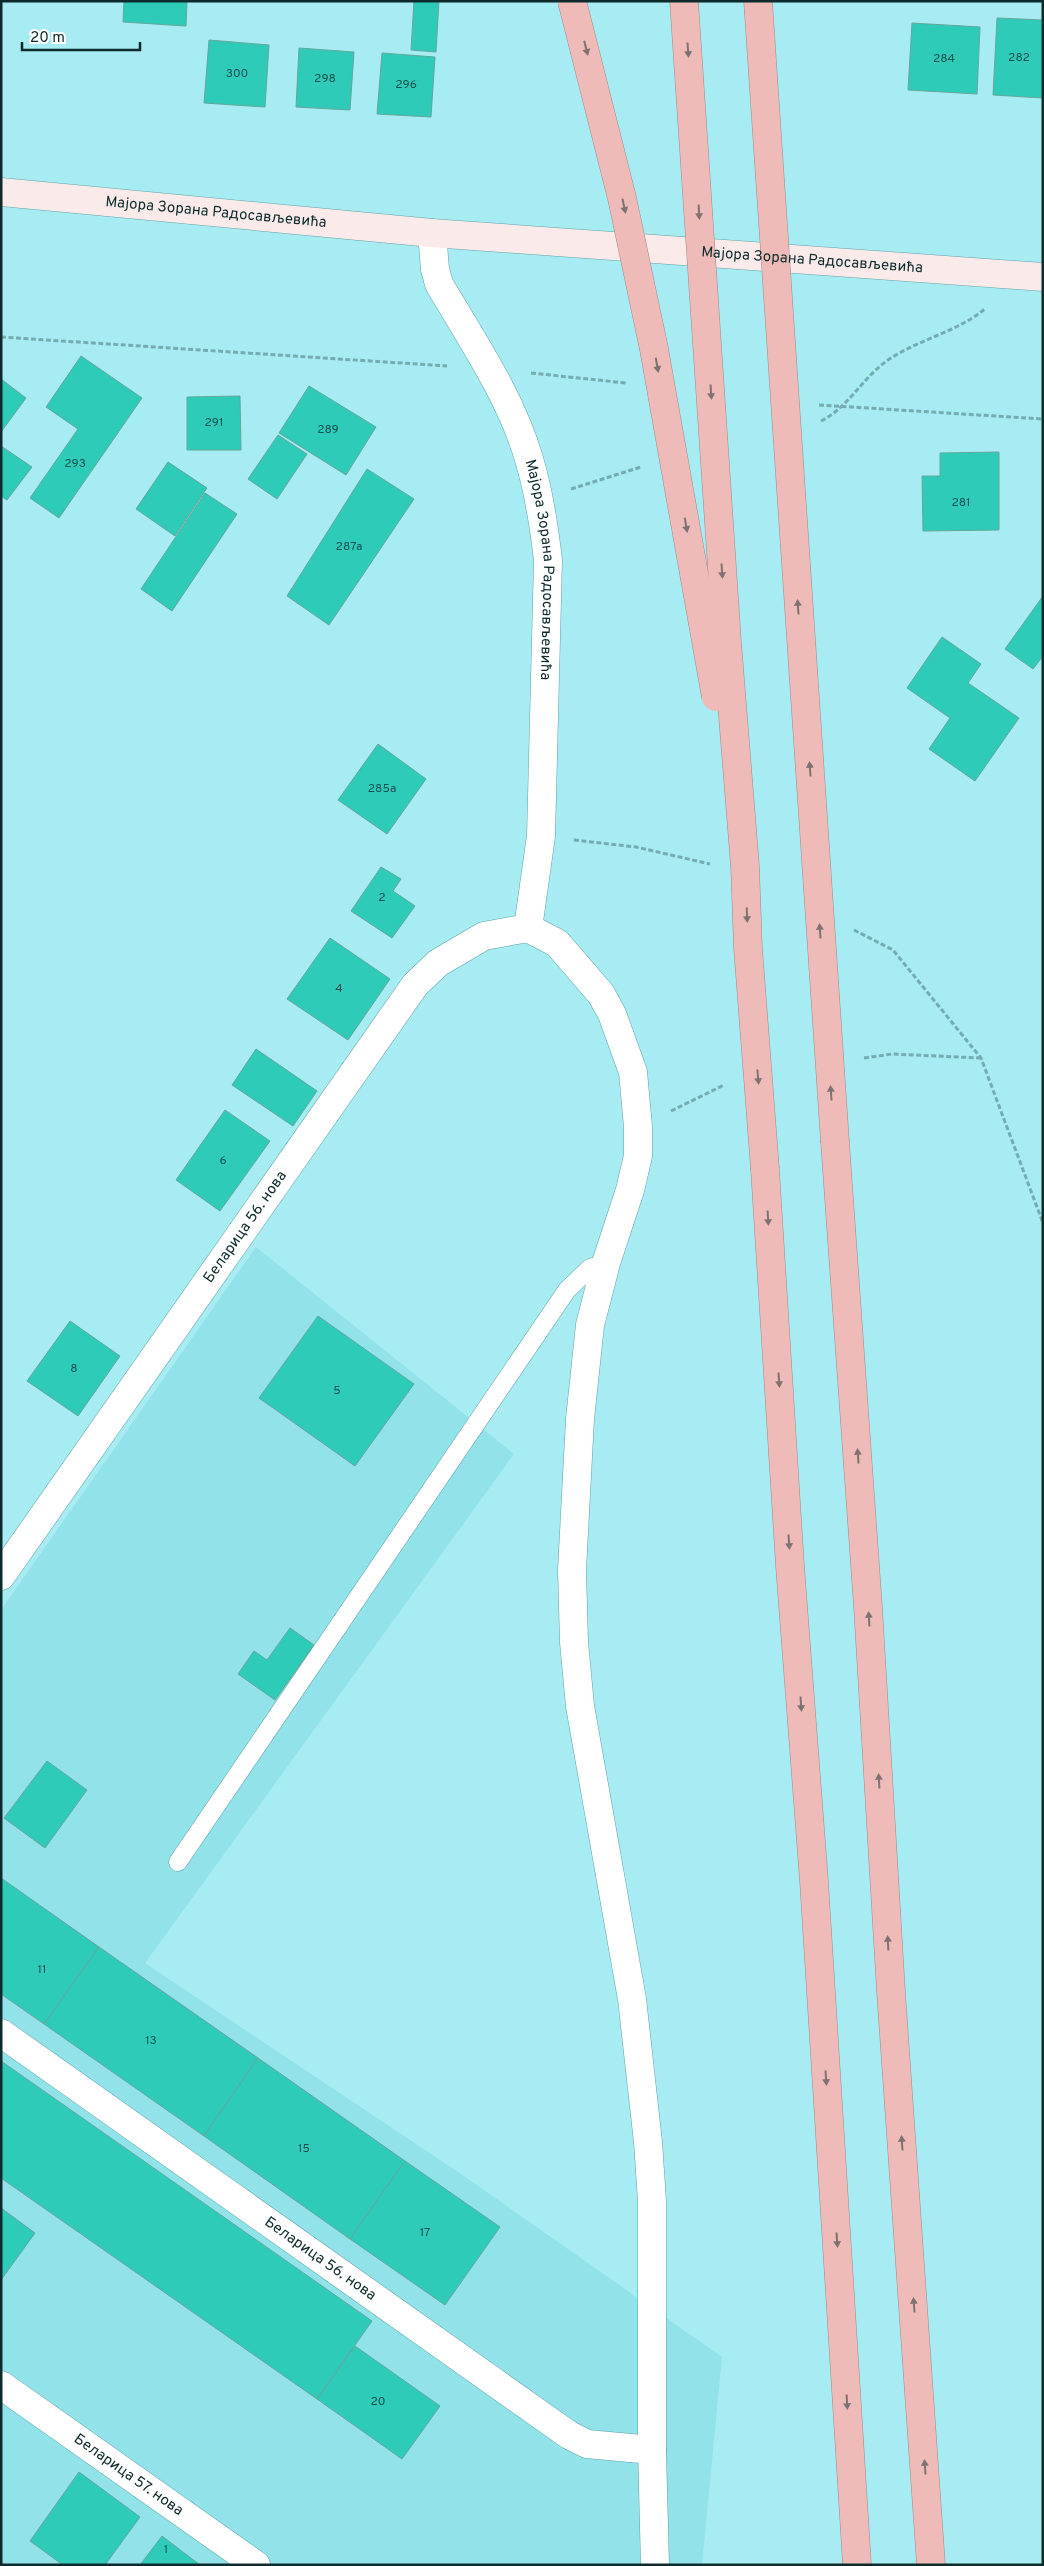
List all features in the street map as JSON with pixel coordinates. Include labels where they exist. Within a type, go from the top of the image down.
[{"type":"highway","points":[[572,1],[620,188],[654,349],[745,866]]},
{"type":"highway","points":[[684,1],[727,642],[745,866],[748,948],[765,1169],[790,1566],[814,1881],[857,2565]]},
{"type":"highway","points":[[758,1],[868,1607],[891,1992],[931,2565]]},
{"type":"main road","name":"Мајора Зорана Радосављевића","points":[[1,192],[432,233],[1043,277]]},
{"type":"street","name":"Мајора Зорана Радосављевића","points":[[432,233],[435,269],[440,284],[489,368],[529,458],[545,530],[548,560],[541,836],[528,928]]},
{"type":"street","points":[[528,928],[556,943],[601,994],[622,1037],[633,1072],[638,1127],[638,1156],[630,1190],[606,1264],[590,1325],[583,1375],[572,1570],[574,1642],[580,1706],[632,1999],[648,2142],[652,2201],[652,2450],[655,2565]]},
{"type":"street","name":"Беларица 56. нова","points":[[1,1576],[415,985],[438,963],[484,936],[528,928]]},
{"type":"street","name":"Беларица 56. нова","points":[[1,2033],[569,2435],[587,2444],[652,2450]]},
{"type":"street","name":"Беларица 57. нова","points":[[1,2385],[256,2565]]},
{"type":"lane","points":[[178,1862],[567,1290],[590,1268],[606,1264]]},
{"type":"path","points":[[1,337],[489,368]]},
{"type":"path","points":[[541,836],[636,847],[706,863]]},
{"type":"path","points":[[893,950],[980,1058],[1043,1223]]},
{"type":"shaded area","points":[[256,1247],[514,1454],[145,1963],[461,2174],[722,2357],[702,2565],[1,2565],[1,1610]]},
{"type":"building","points":[[124,1],[187,1],[186,26],[123,22]]},
{"type":"building","points":[[414,1],[439,1],[436,52],[411,50]]},
{"type":"building","points":[[997,18],[1043,20],[1043,98],[993,95]]},
{"type":"building","points":[[912,23],[980,27],[977,94],[908,90]]},
{"type":"building","points":[[209,40],[269,45],[265,107],[204,103]]},
{"type":"building","points":[[299,48],[354,52],[350,110],[296,107]]},
{"type":"building","points":[[382,53],[435,57],[431,117],[377,114]]},
{"type":"building","points":[[81,356],[142,398],[59,518],[30,498],[78,429],[46,407]]},
{"type":"building","points":[[1,379],[26,398],[1,432]]},
{"type":"building","points":[[309,386],[376,427],[346,475],[279,433]]},
{"type":"building","points":[[240,396],[241,450],[187,450],[187,397]]},
{"type":"building","points":[[278,435],[307,454],[277,499],[248,479]]},
{"type":"building","points":[[1,446],[32,467],[7,500],[1,496]]},
{"type":"building","points":[[999,452],[999,530],[923,531],[922,476],[940,476],[940,453]]},
{"type":"building","points":[[168,462],[207,488],[175,536],[136,509]]},
{"type":"building","points":[[367,469],[414,499],[329,625],[287,596]]},
{"type":"building","points":[[205,493],[237,514],[172,611],[141,589]]},
{"type":"building","points":[[1043,596],[1043,656],[1033,669],[1005,649]]},
{"type":"building","points":[[942,637],[981,664],[968,683],[1019,718],[975,781],[929,749],[950,718],[907,688]]},
{"type":"building","points":[[378,744],[426,779],[387,834],[338,800]]},
{"type":"building","points":[[381,867],[401,879],[393,891],[415,906],[392,938],[351,911]]},
{"type":"building","points":[[330,938],[390,979],[348,1040],[287,999]]},
{"type":"building","points":[[256,1049],[317,1091],[293,1126],[232,1085]]},
{"type":"building","points":[[225,1110],[270,1141],[220,1211],[176,1180]]},
{"type":"building","points":[[318,1316],[414,1384],[355,1466],[259,1398]]},
{"type":"building","points":[[70,1321],[120,1356],[78,1416],[27,1381]]},
{"type":"building","points":[[290,1628],[314,1645],[275,1700],[238,1674],[254,1651],[267,1660]]},
{"type":"building","points":[[47,1761],[87,1790],[45,1848],[4,1818]]},
{"type":"building","points":[[1,1878],[99,1947],[44,2024],[1,1994]]},
{"type":"building","points":[[99,1947],[258,2058],[204,2136],[44,2024]]},
{"type":"building","points":[[258,2058],[405,2161],[350,2239],[204,2136]]},
{"type":"building","points":[[1,2061],[372,2321],[317,2399],[1,2178]]},
{"type":"building","points":[[405,2161],[500,2227],[445,2305],[350,2239]]},
{"type":"building","points":[[1,2208],[35,2233],[1,2280]]},
{"type":"building","points":[[355,2346],[440,2406],[402,2459],[317,2399]]},
{"type":"building","points":[[79,2472],[140,2517],[105,2565],[63,2565],[30,2541]]},
{"type":"building","points":[[162,2536],[200,2565],[140,2565]]}]
